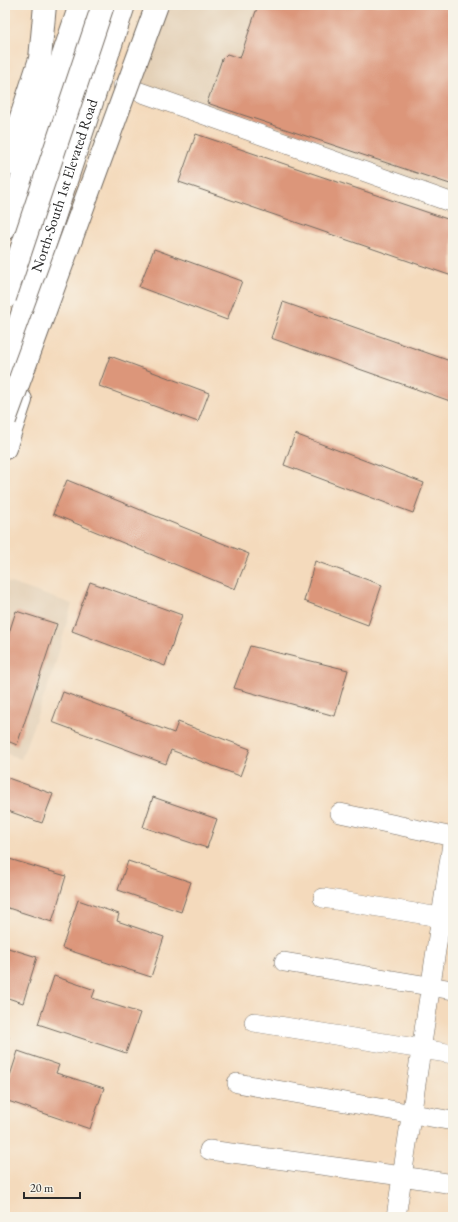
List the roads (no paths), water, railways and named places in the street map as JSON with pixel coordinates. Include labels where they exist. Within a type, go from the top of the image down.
[{"type":"highway","points":[[5,166],[40,59],[44,5]]},
{"type":"highway","points":[[5,229],[80,5]]},
{"type":"highway","name":"North-South 1st Elevated Road","points":[[5,298],[103,5]]},
{"type":"highway","name":"North-South 1st Elevated Road","points":[[5,366],[124,5]]},
{"type":"highway","points":[[5,448],[150,5]]},
{"type":"highway","points":[[5,420],[157,5]]},
{"type":"street","points":[[123,86],[453,203]]},
{"type":"street","points":[[340,813],[453,837],[447,918],[430,987],[396,1217]]},
{"type":"street","points":[[323,898],[447,918]]},
{"type":"street","points":[[284,962],[453,990]]},
{"type":"street","points":[[254,1022],[453,1054]]},
{"type":"street","points":[[237,1083],[453,1121]]},
{"type":"street","points":[[209,1150],[453,1184]]}]
